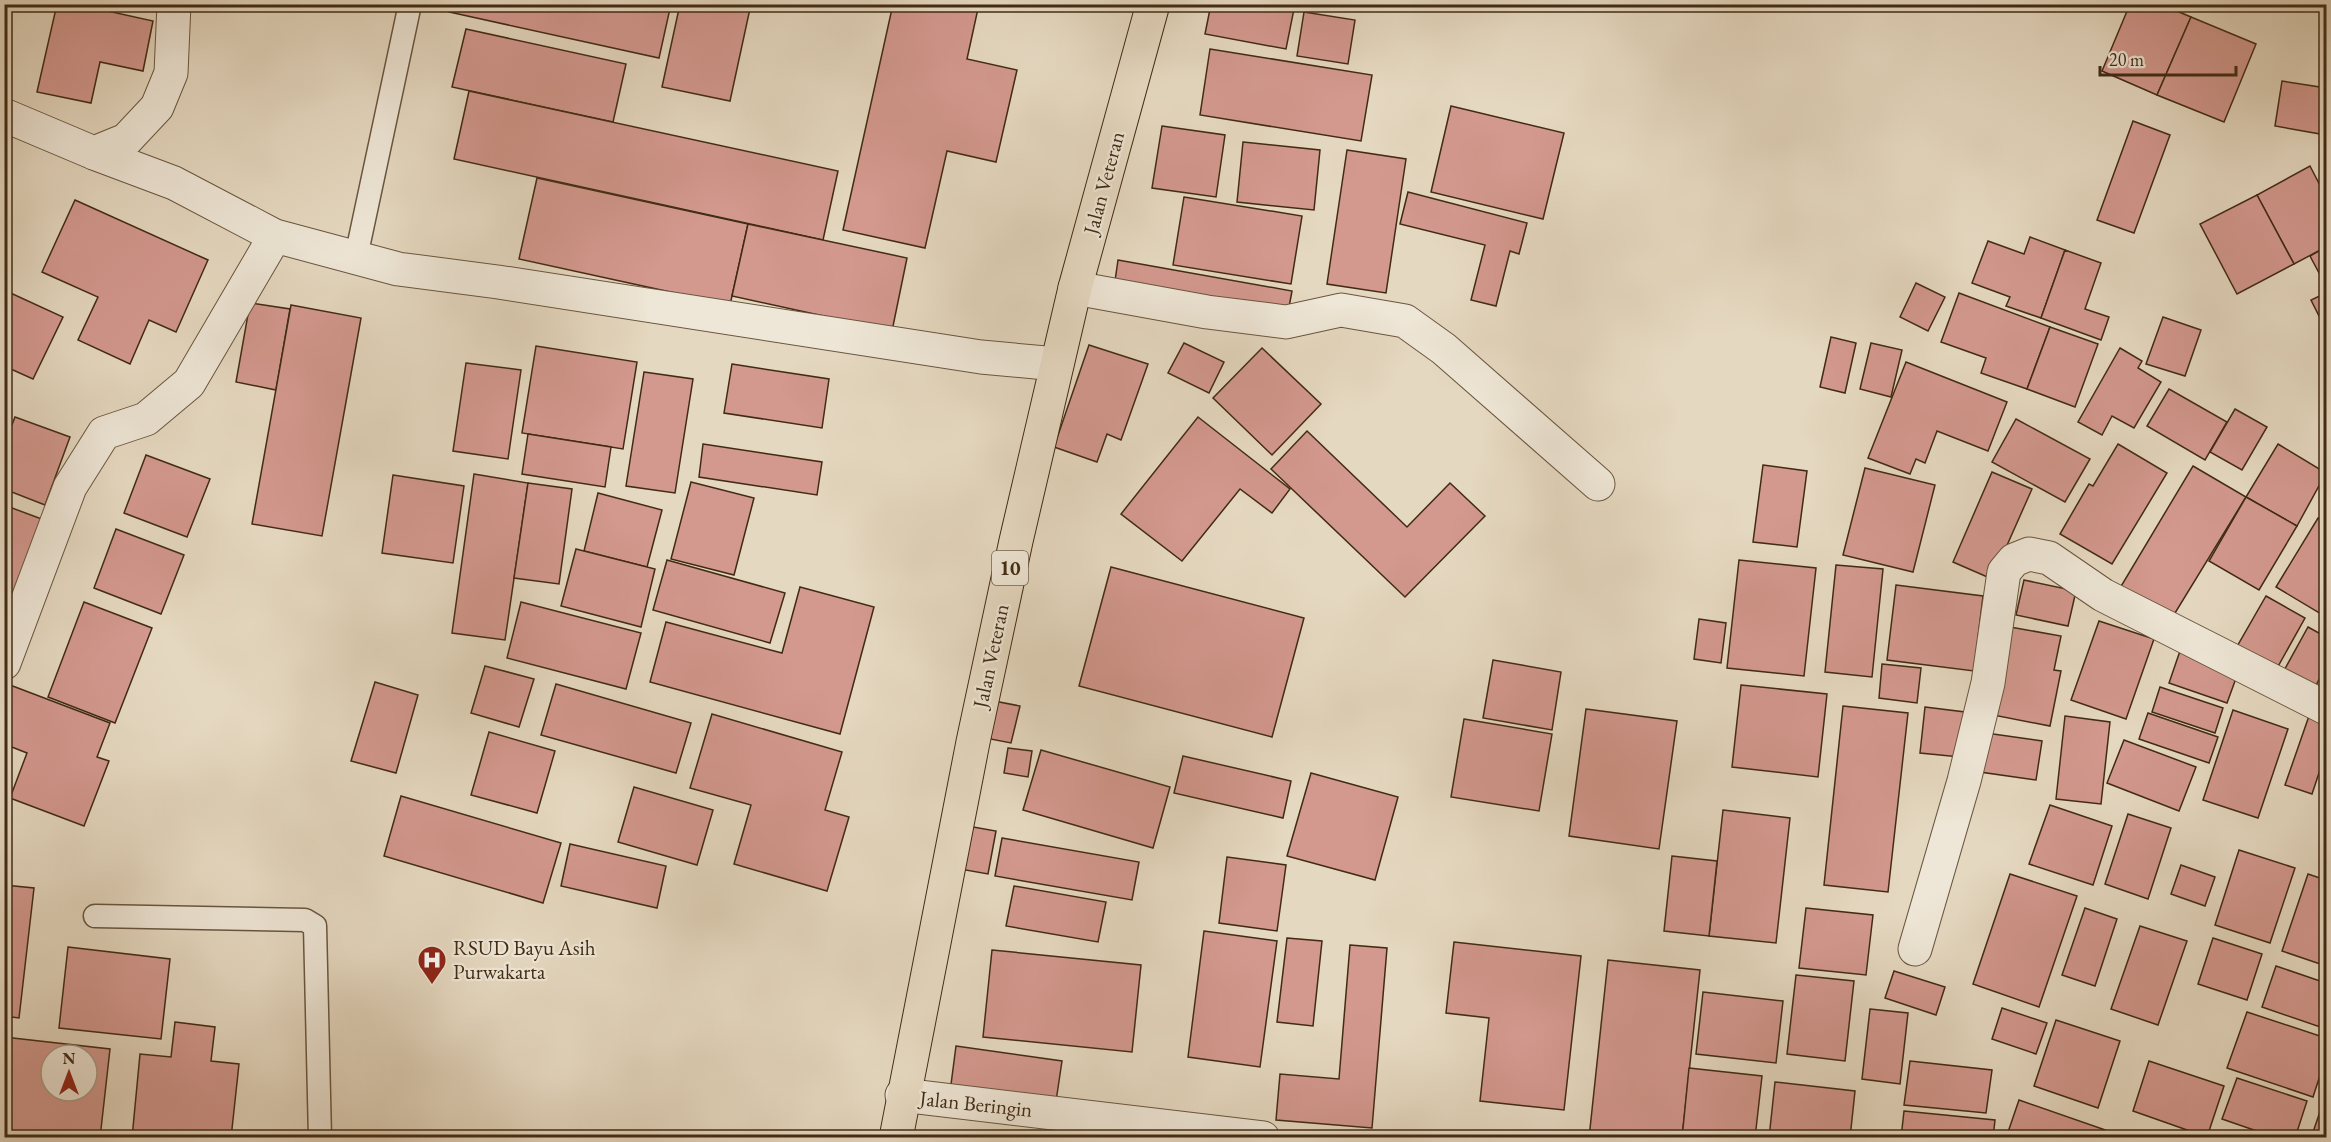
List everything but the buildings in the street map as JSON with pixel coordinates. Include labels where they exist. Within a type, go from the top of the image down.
[{"type":"highway","name":"Jalan Veteran","points":[[896,1137],[902,1095],[973,742],[1057,364],[1153,4]]},
{"type":"street","points":[[94,153],[126,140],[157,107],[171,73],[174,4]]},
{"type":"street","points":[[4,115],[94,153],[174,183],[275,236],[398,270],[498,282],[981,357],[1057,364]]},
{"type":"street","points":[[4,663],[70,487],[104,433],[146,419],[189,383],[275,236]]},
{"type":"street","points":[[1076,288],[1207,312],[1286,322],[1341,310],[1405,321],[1444,349],[1598,484]]},
{"type":"street","points":[[1915,949],[1964,781],[1985,694],[2004,572],[2014,560],[2029,554],[2049,558],[2103,595],[2326,708]]},
{"type":"street","name":"Jalan Beringin","points":[[902,1095],[1263,1137]]},
{"type":"lane","points":[[356,257],[410,4]]},
{"type":"lane","points":[[95,916],[305,920],[315,926],[320,1137]]},
{"type":"place","name":"RSUD Bayu Asih Purwakarta","points":[[432,986]]}]
